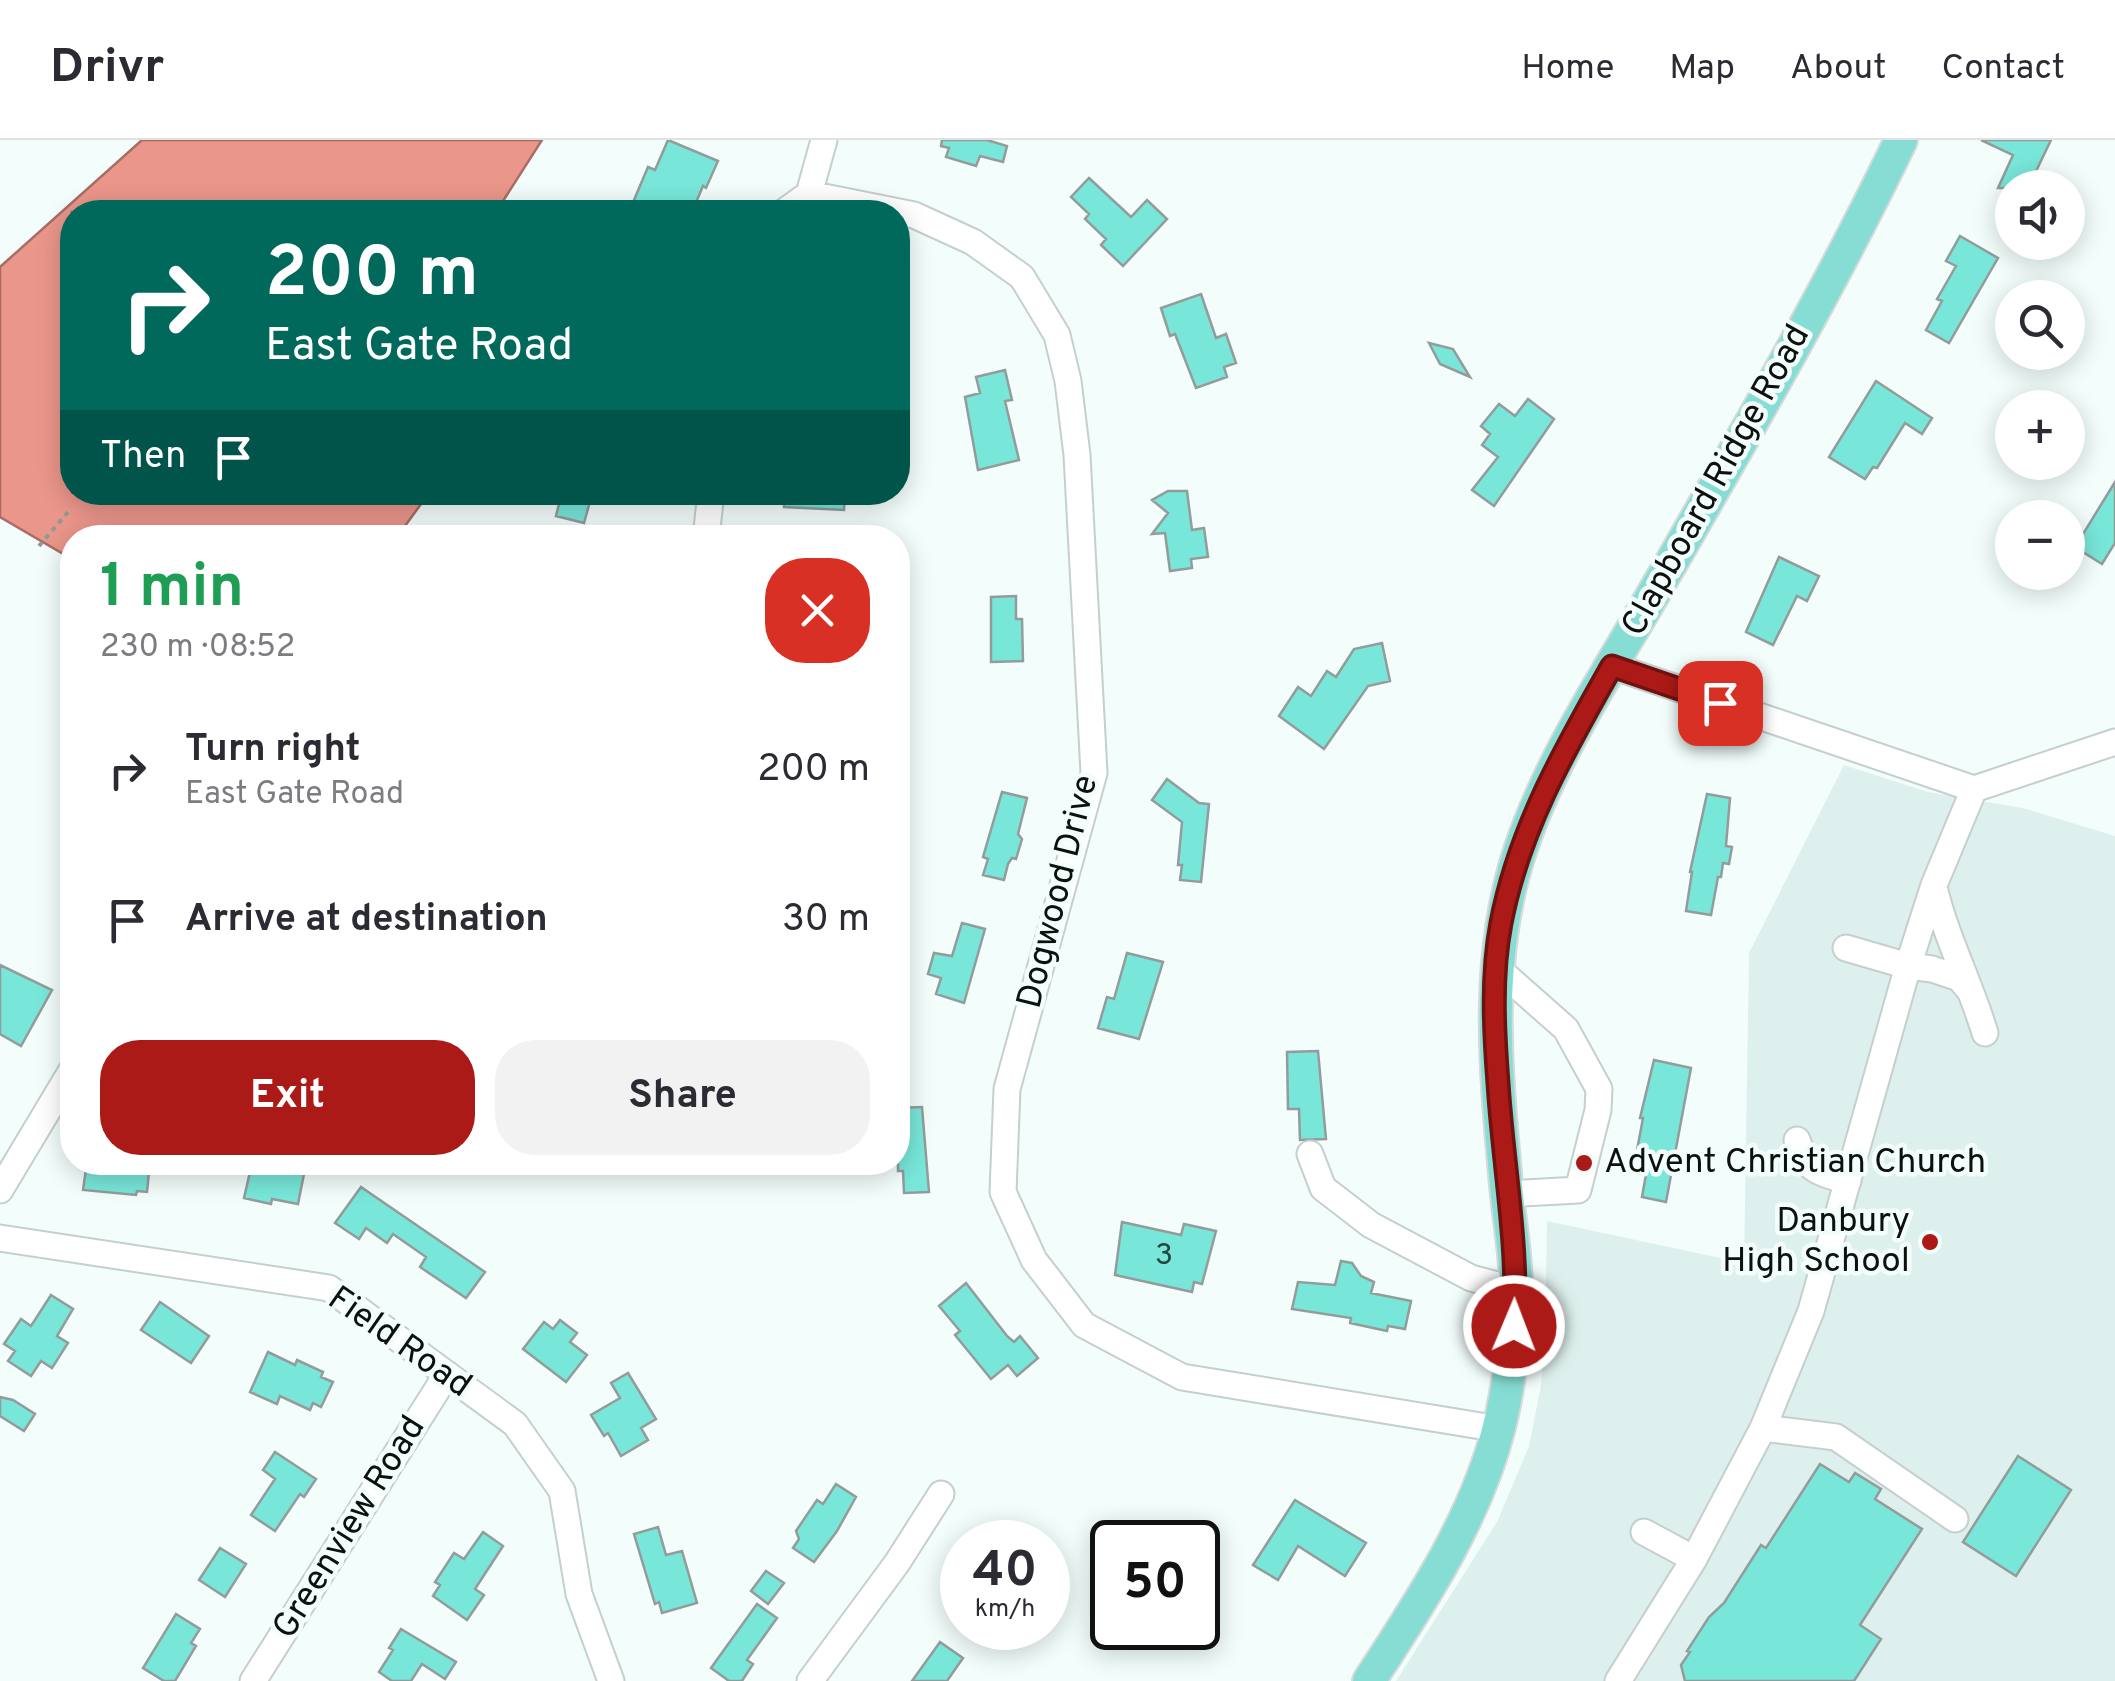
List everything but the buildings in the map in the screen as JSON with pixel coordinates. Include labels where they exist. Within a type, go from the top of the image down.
[{"type":"main road","name":"Clapboard Ridge Road","points":[[1368,1681],[1443,1559],[1474,1495],[1499,1429],[1511,1363],[1516,1290],[1494,1006],[1500,926],[1520,852],[1546,785],[1752,424],[1901,140]]},
{"type":"street","points":[[801,200],[809,194],[824,140]]},
{"type":"street","name":"Dogwood Drive","points":[[809,194],[839,200]]},
{"type":"street","name":"Dogwood Drive","points":[[910,214],[973,242],[1022,277],[1057,336],[1068,381],[1077,455],[1094,773],[1007,1088],[1003,1192],[1034,1260],[1084,1324],[1182,1377],[1499,1429]]},
{"type":"street","points":[[1612,666],[1974,789],[2115,742]]},
{"type":"street","points":[[1618,1681],[1694,1559],[1764,1428],[1812,1312],[1908,966],[1934,885],[1974,789]]},
{"type":"street","points":[[1934,885],[1943,926],[1985,1033]]},
{"type":"street","points":[[1846,948],[1959,978],[1973,995]]},
{"type":"street","points":[[1497,968],[1566,1029],[1599,1088],[1598,1110],[1578,1190],[1507,1194]]},
{"type":"street","points":[[0,1190],[60,1090]]},
{"type":"street","points":[[1796,1140],[1814,1171],[1848,1181]]},
{"type":"street","points":[[1310,1154],[1323,1188],[1372,1224],[1472,1278],[1516,1290]]},
{"type":"street","name":"Field Road","points":[[0,1238],[329,1288],[515,1424],[562,1490],[580,1594],[611,1681]]},
{"type":"street","name":"Greenview Road","points":[[253,1681],[447,1374]]},
{"type":"street","points":[[1764,1428],[1836,1437],[1955,1519]]},
{"type":"street","points":[[810,1681],[897,1563],[941,1494]]},
{"type":"street","points":[[1644,1532],[1694,1559]]},
{"type":"path","points":[[39,546],[68,512]]},
{"type":"shaded area","points":[[142,140],[542,140],[504,200],[75,200]]},
{"type":"shaded area","points":[[60,213],[60,505],[420,505],[406,525],[60,525],[60,552],[0,517],[0,267]]},
{"type":"shaded area","name":"Danbury High School","points":[[1844,765],[1928,792],[2023,808],[2115,836],[2115,1681],[1396,1681],[1497,1522],[1529,1446],[1541,1385],[1547,1221],[1744,1263],[1749,953]]},
{"type":"place","name":"Advent Christian Church","points":[[1584,1163]]},
{"type":"place","name":"Danbury High School","points":[[1930,1242]]},
{"type":"route","points":[[1514,1326],[1516,1290],[1494,1006],[1500,926],[1520,852],[1546,785],[1612,666],[1720,703]]}]
